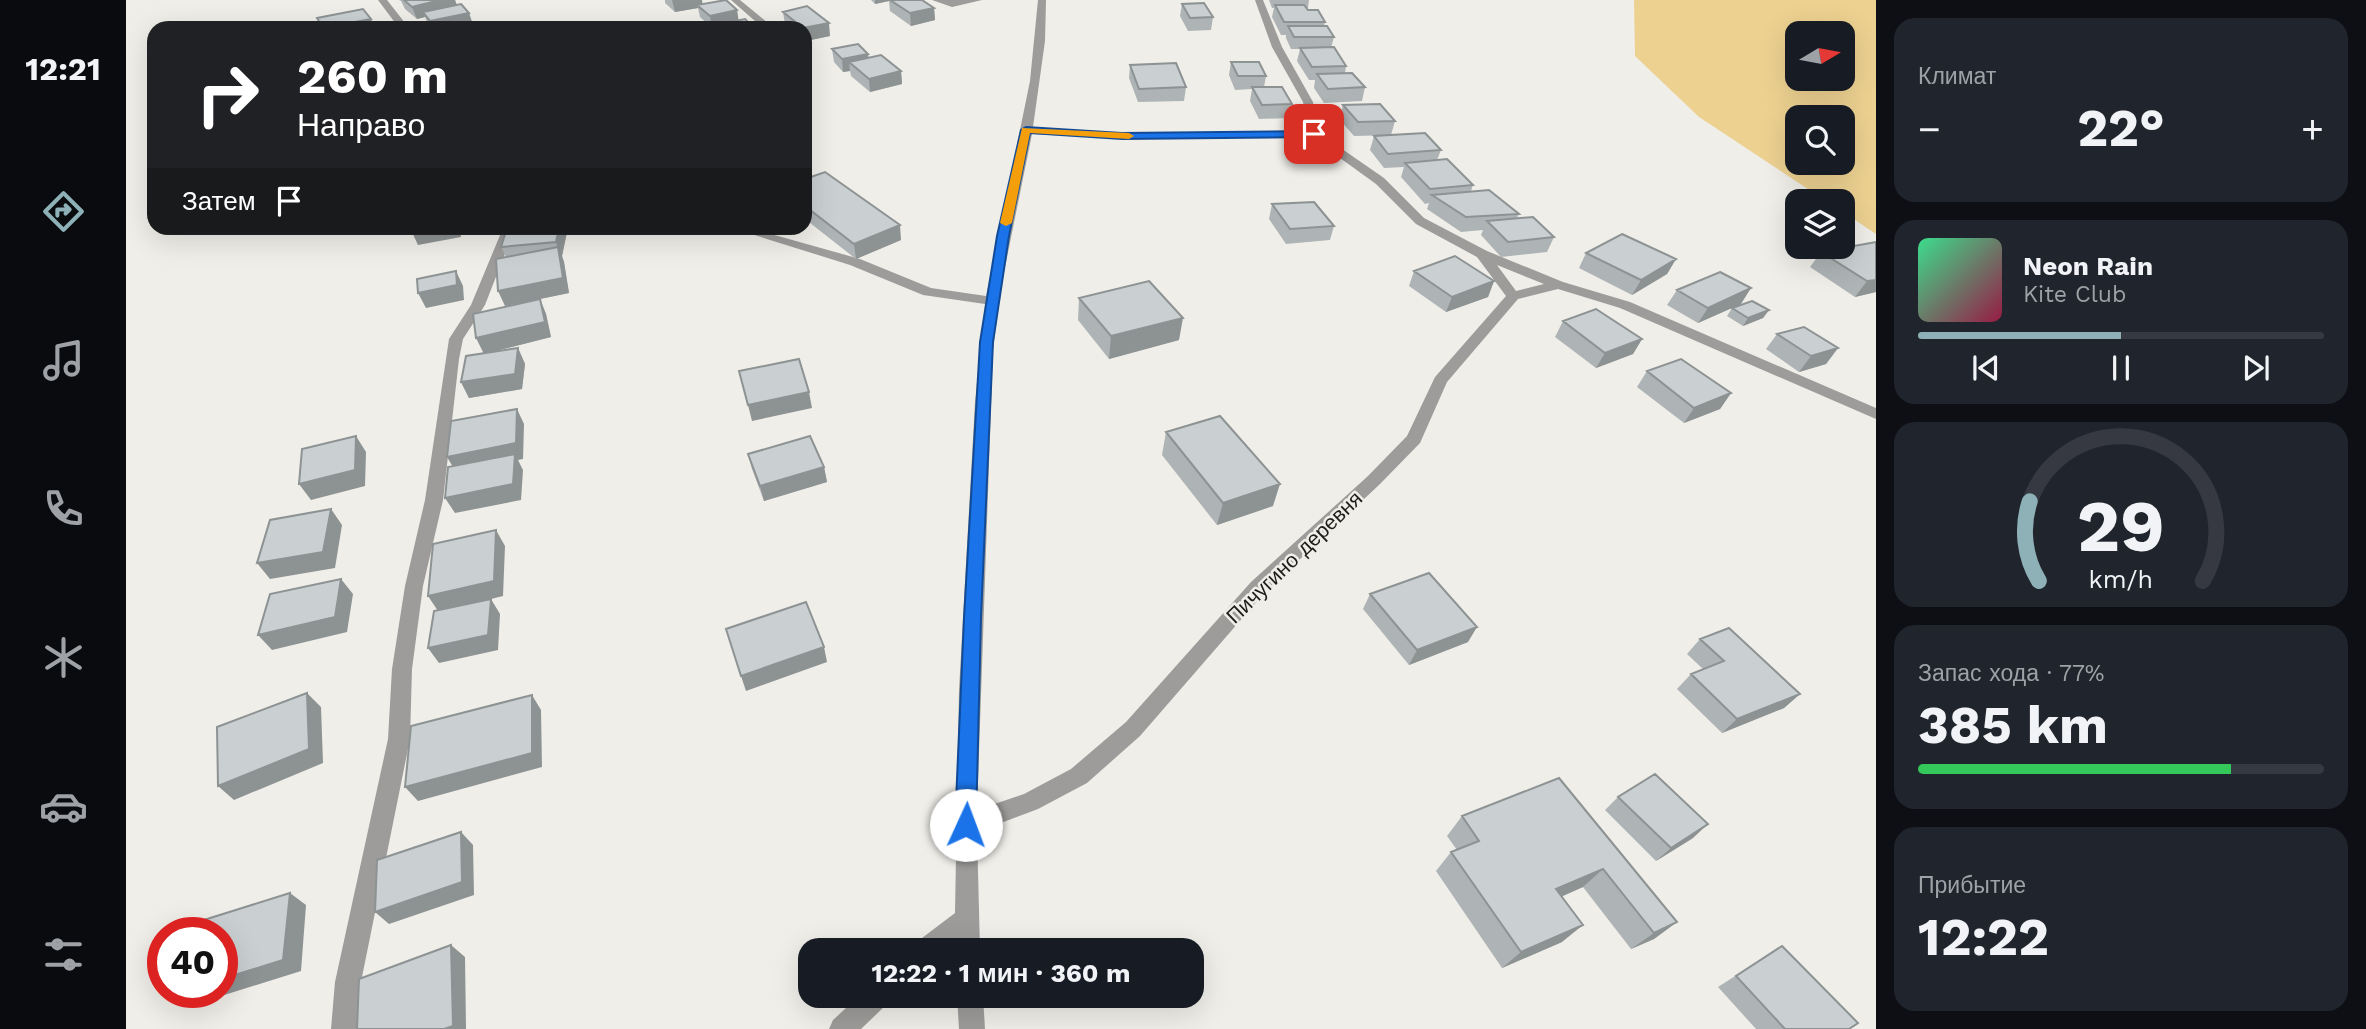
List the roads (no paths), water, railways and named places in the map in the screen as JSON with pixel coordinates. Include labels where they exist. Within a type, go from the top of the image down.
[{"type":"street","points":[[382,0],[398,21]]},
{"type":"street","points":[[735,0],[760,21]]},
{"type":"street","points":[[936,0],[952,4],[978,0]]},
{"type":"street","points":[[967,938],[966,825],[972,618],[987,342],[992,301],[1034,93],[1042,0]]},
{"type":"street","points":[[1259,0],[1277,47],[1307,102],[1314,134]]},
{"type":"street","points":[[1026,130],[1122,136],[1314,134],[1380,181],[1420,221],[1482,254],[1558,285],[1625,305],[1876,414]]},
{"type":"street","points":[[344,1029],[348,982],[399,739],[402,669],[414,586],[434,500],[452,359],[456,340],[478,305],[506,235]]},
{"type":"street","points":[[762,235],[855,262],[928,292],[992,301]]},
{"type":"street","points":[[1482,254],[1513,296],[1558,285]]},
{"type":"street","name":"Пичугино деревня","points":[[966,825],[1030,802],[1079,776],[1133,729],[1258,587],[1374,480],[1414,439],[1440,380],[1513,296]]},
{"type":"street","points":[[943,938],[966,919]]},
{"type":"street","points":[[842,1029],[864,1008]]},
{"type":"street","points":[[971,1008],[972,1029]]}]
